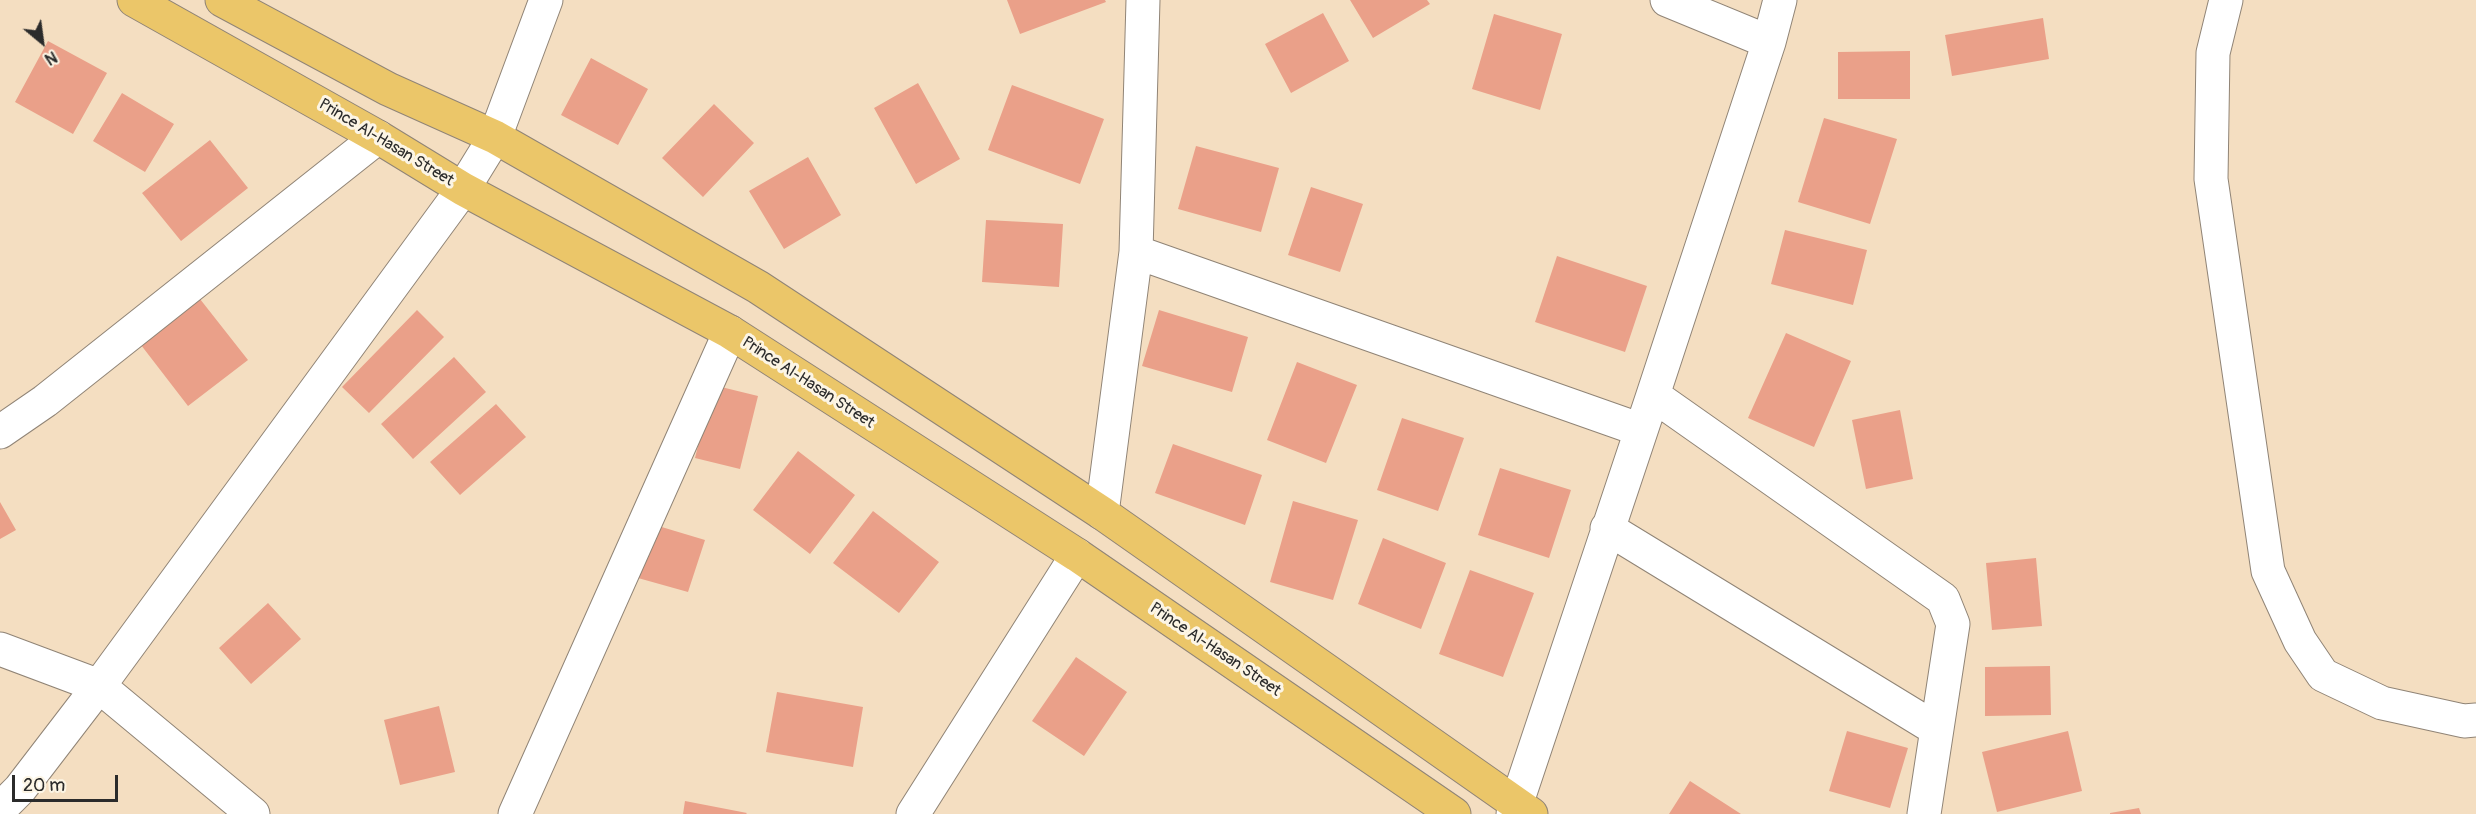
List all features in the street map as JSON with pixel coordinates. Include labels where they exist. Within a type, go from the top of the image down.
[{"type":"main road","name":"Prince Al-Hasan Street","points":[[134,0],[378,137],[463,189],[729,332],[1077,555],[1454,814]]},
{"type":"main road","points":[[222,0],[388,89],[495,136],[758,287],[1102,513],[1520,810]]},
{"type":"street","points":[[0,809],[20,789],[99,687],[463,189],[495,136],[546,0]]},
{"type":"street","points":[[1102,513],[1136,252],[1143,0]]},
{"type":"street","points":[[1667,0],[1769,42]]},
{"type":"street","points":[[1520,810],[1607,528],[1769,42],[1780,0]]},
{"type":"street","points":[[2226,0],[2213,53],[2211,179],[2268,571],[2300,641],[2323,675],[2382,704],[2464,721],[2476,720]]},
{"type":"street","points":[[0,432],[45,401],[378,137]]},
{"type":"street","points":[[1136,252],[1641,430]]},
{"type":"street","points":[[515,814],[729,332]]},
{"type":"street","points":[[1653,395],[1943,599],[1953,624],[1924,814]]},
{"type":"street","points":[[1607,528],[1936,729]]},
{"type":"street","points":[[913,814],[1077,555]]},
{"type":"street","points":[[0,649],[99,687],[253,814]]},
{"type":"building","points":[[1007,0],[1105,0],[1106,2],[1020,34]]},
{"type":"building","points":[[1350,0],[1427,0],[1430,4],[1373,38]]},
{"type":"building","points":[[1323,13],[1349,61],[1291,93],[1265,44]]},
{"type":"building","points":[[1494,14],[1562,34],[1540,110],[1472,89]]},
{"type":"building","points":[[2043,18],[2049,59],[1952,76],[1945,35]]},
{"type":"building","points":[[48,41],[107,73],[73,134],[15,102]]},
{"type":"building","points":[[1910,51],[1910,99],[1838,99],[1838,52]]},
{"type":"building","points":[[591,58],[648,89],[618,145],[561,115]]},
{"type":"building","points":[[918,83],[960,159],[916,184],[874,108]]},
{"type":"building","points":[[1012,85],[1104,119],[1080,184],[988,150]]},
{"type":"building","points":[[122,93],[174,124],[145,172],[93,141]]},
{"type":"building","points":[[714,104],[754,143],[703,197],[662,158]]},
{"type":"building","points":[[1824,118],[1897,139],[1870,224],[1798,202]]},
{"type":"building","points":[[210,140],[248,188],[181,241],[142,193]]},
{"type":"building","points":[[1196,146],[1279,168],[1261,232],[1178,209]]},
{"type":"building","points":[[808,157],[841,215],[784,249],[749,191]]},
{"type":"building","points":[[1311,187],[1363,204],[1340,272],[1288,255]]},
{"type":"building","points":[[986,220],[1063,224],[1059,287],[982,282]]},
{"type":"building","points":[[1785,230],[1867,250],[1853,305],[1771,284]]},
{"type":"building","points":[[1557,256],[1647,286],[1625,352],[1535,322]]},
{"type":"building","points":[[200,299],[248,360],[188,406],[141,345]]},
{"type":"building","points":[[417,310],[444,337],[369,413],[342,387]]},
{"type":"building","points":[[1159,310],[1248,337],[1232,392],[1142,366]]},
{"type":"building","points":[[1786,333],[1851,361],[1814,447],[1748,418]]},
{"type":"building","points":[[454,357],[486,392],[413,459],[381,424]]},
{"type":"building","points":[[1297,362],[1357,385],[1326,463],[1267,440]]},
{"type":"building","points":[[713,385],[758,396],[740,469],[695,458]]},
{"type":"building","points":[[496,404],[526,437],[460,495],[430,462]]},
{"type":"building","points":[[1900,410],[1913,479],[1866,489],[1852,420]]},
{"type":"building","points":[[1402,418],[1464,438],[1438,511],[1377,490]]},
{"type":"building","points":[[1173,444],[1262,475],[1245,525],[1155,493]]},
{"type":"building","points":[[798,451],[855,495],[810,554],[753,510]]},
{"type":"building","points":[[1500,468],[1571,490],[1549,558],[1478,535]]},
{"type":"building","points":[[1293,501],[1358,520],[1333,600],[1270,582]]},
{"type":"building","points":[[0,502],[16,530],[0,539]]},
{"type":"building","points":[[873,511],[939,562],[899,613],[833,563]]},
{"type":"building","points":[[655,525],[705,540],[688,592],[638,578]]},
{"type":"building","points":[[1383,538],[1446,563],[1421,629],[1358,604]]},
{"type":"building","points":[[2036,558],[2042,626],[1992,630],[1986,563]]},
{"type":"building","points":[[1470,570],[1534,593],[1503,677],[1439,654]]},
{"type":"building","points":[[268,603],[301,639],[251,684],[219,648]]},
{"type":"building","points":[[1076,657],[1127,692],[1084,756],[1032,721]]},
{"type":"building","points":[[2050,666],[2051,715],[1985,716],[1985,667]]},
{"type":"building","points":[[777,692],[863,707],[853,767],[766,752]]},
{"type":"building","points":[[439,706],[455,772],[400,785],[384,720]]},
{"type":"building","points":[[1847,731],[1908,748],[1890,808],[1829,791]]},
{"type":"building","points":[[2068,731],[2082,791],[1997,812],[1982,752]]},
{"type":"building","points":[[1690,781],[1741,814],[1669,814]]},
{"type":"building","points":[[685,801],[747,813],[683,814]]},
{"type":"building","points":[[2139,808],[2141,814],[2110,814],[2110,813]]}]
